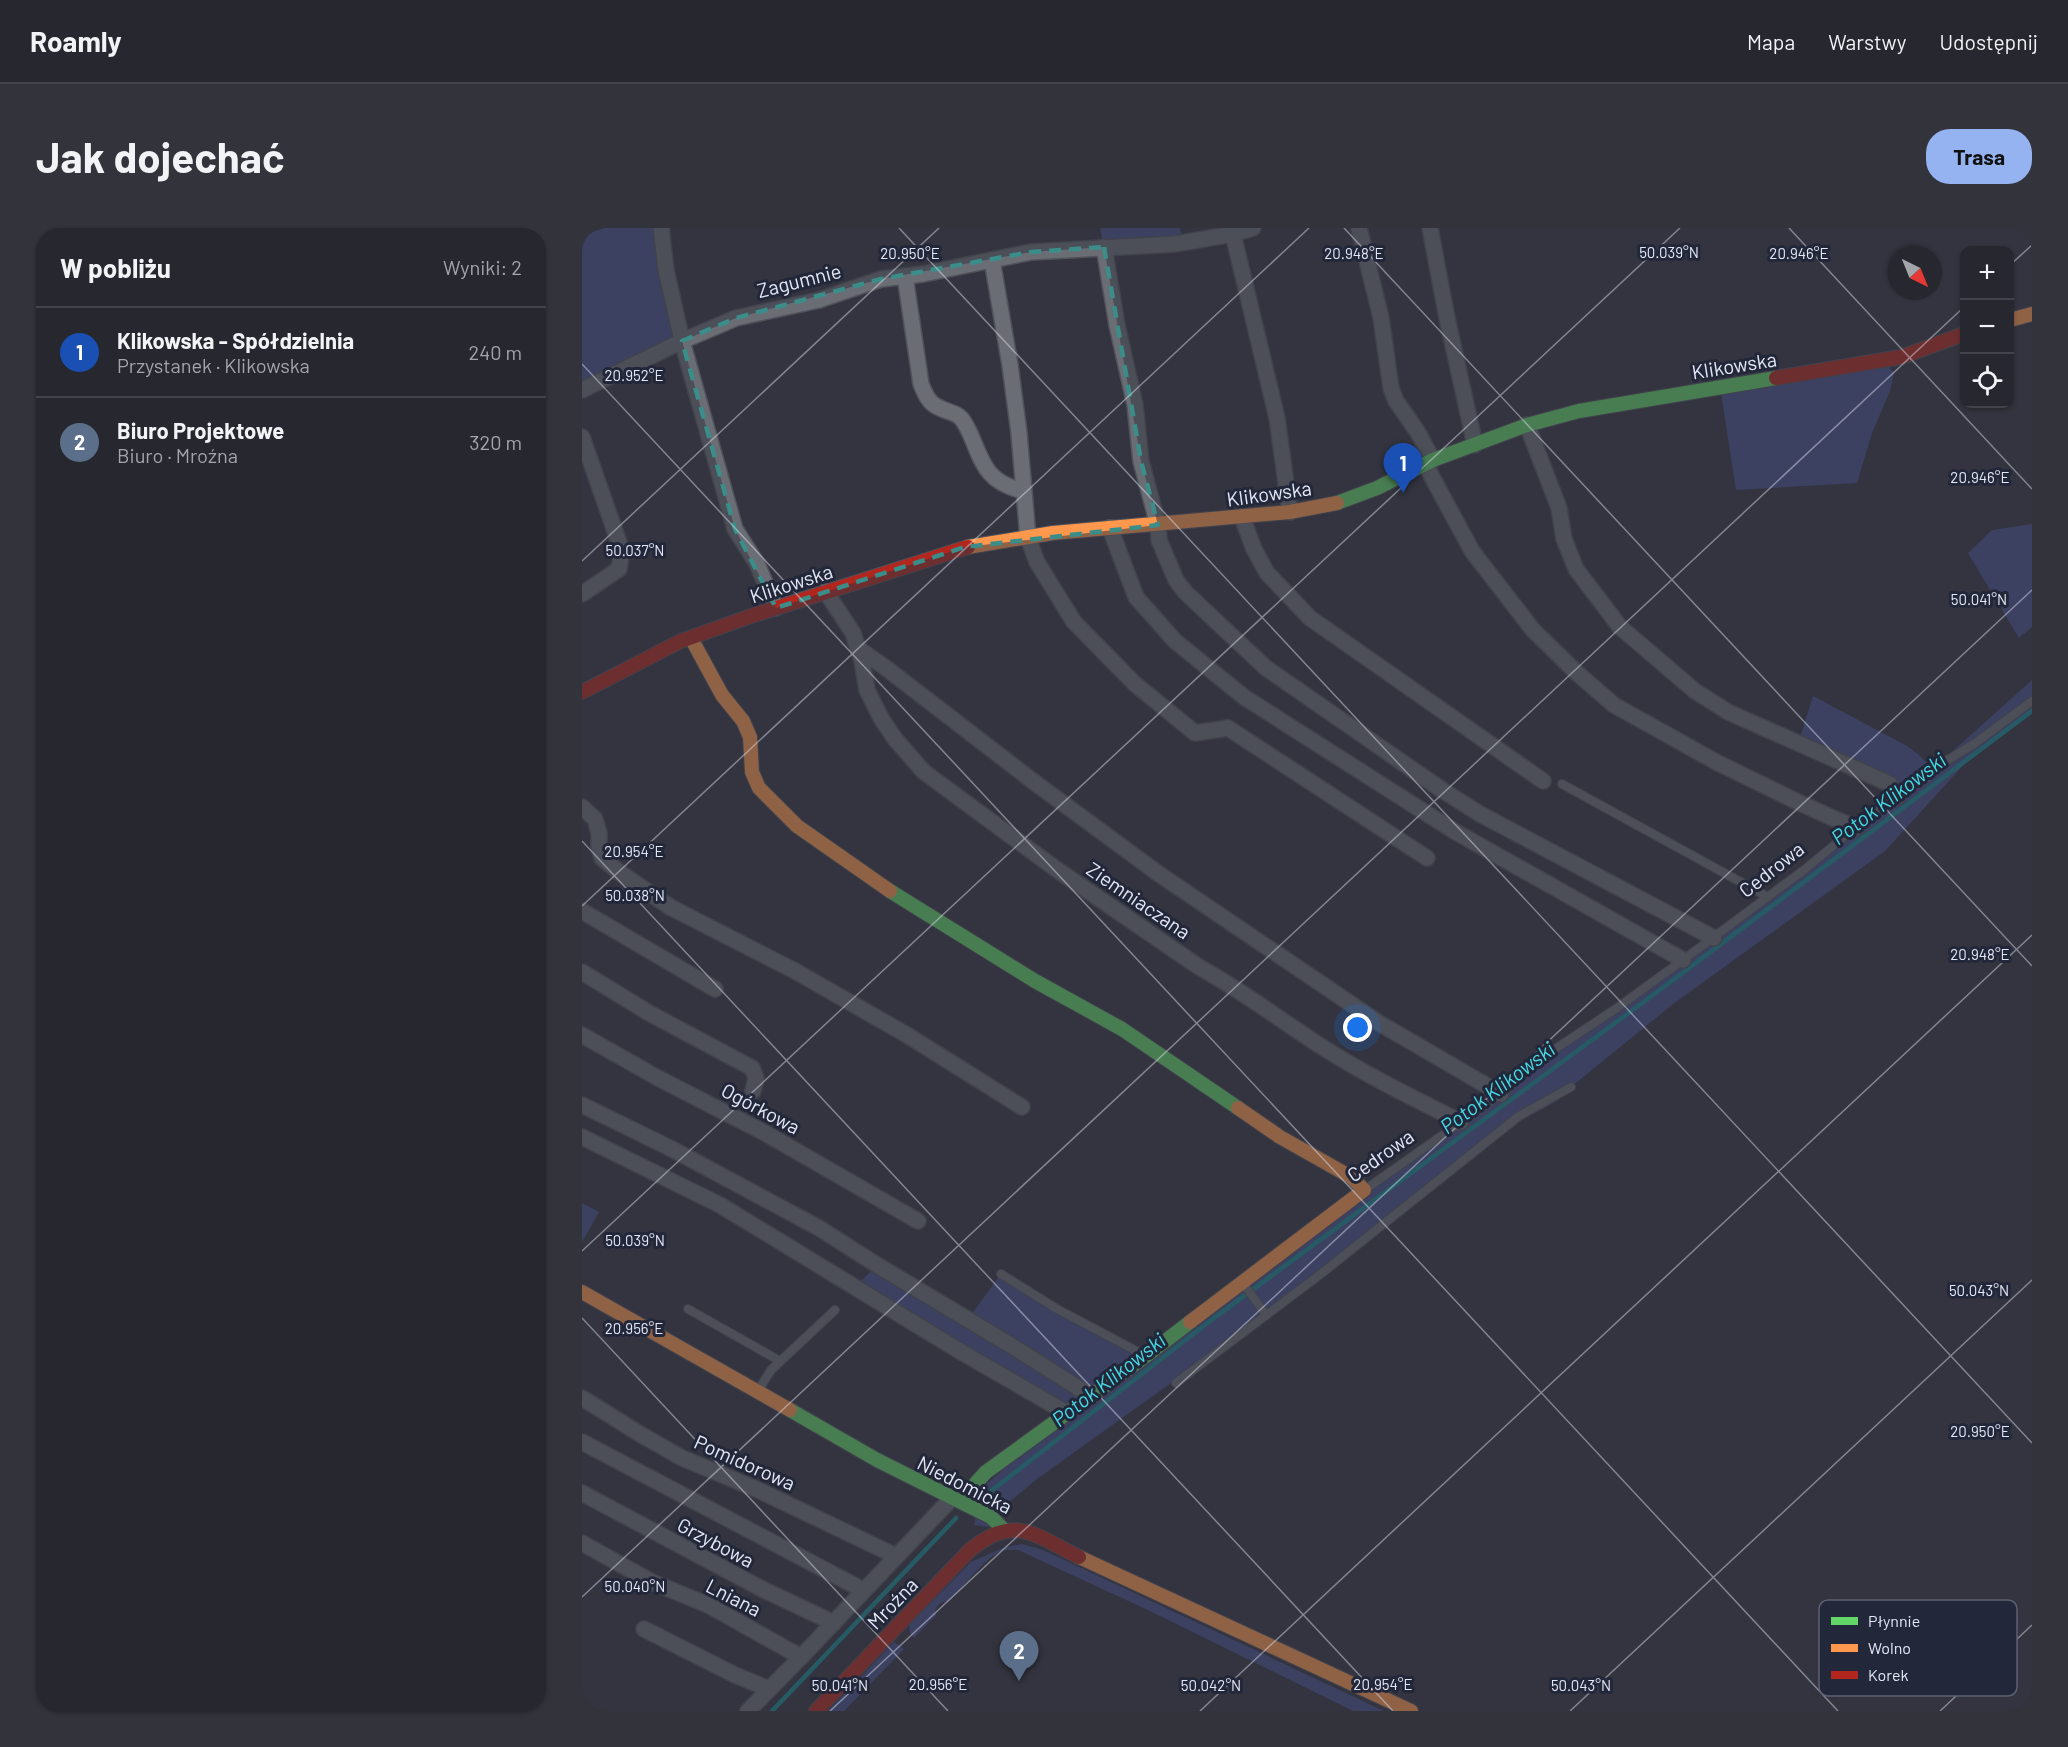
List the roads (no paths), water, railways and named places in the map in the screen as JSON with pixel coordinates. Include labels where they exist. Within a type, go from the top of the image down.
[{"type":"street","points":[[661,228],[666,270],[682,341],[735,529],[757,564],[776,608]]},
{"type":"street","name":"Zagumnie","points":[[582,390],[682,341],[736,318],[819,300],[881,279],[1031,252],[1174,244],[1233,234],[1253,228]]},
{"type":"street","points":[[1359,228],[1381,318],[1391,388],[1396,401],[1417,431],[1429,462],[1472,551],[1533,630],[1614,705],[1718,763],[1855,828]]},
{"type":"street","points":[[1430,228],[1475,445]]},
{"type":"street","points":[[1233,234],[1277,418],[1290,512]]},
{"type":"street","points":[[1104,247],[1117,325],[1135,405],[1141,461],[1158,525],[1159,540],[1176,580],[1185,592],[1266,668],[1374,744],[1480,814],[1714,938]]},
{"type":"street","points":[[992,260],[1019,434],[1028,538],[1037,562],[1074,622],[1135,684],[1195,733],[1228,728],[1427,858]]},
{"type":"street","points":[[905,276],[921,384],[929,400],[939,408],[960,416],[990,476],[999,483],[1023,491]]},
{"type":"street","points":[[2014,319],[2032,315]]},
{"type":"street","name":"Klikowska","points":[[582,692],[691,638],[965,547],[1053,533],[1290,512],[1338,503],[1377,488],[1429,462],[1527,425],[1579,411],[1901,357],[1960,336]]},
{"type":"street","points":[[1527,425],[1560,508],[1564,539],[1576,569],[1620,627],[1695,691],[1728,712],[1890,784],[1897,796]]},
{"type":"street","points":[[582,437],[622,551],[620,569],[582,594]]},
{"type":"street","points":[[1242,517],[1254,549],[1267,573],[1310,618],[1543,781]]},
{"type":"street","points":[[1110,528],[1136,597],[1175,641],[1244,697],[1454,831],[1683,960]]},
{"type":"street","name":"Ziemniaczana","points":[[826,592],[853,633],[859,649],[867,690],[881,718],[895,739],[924,772],[1056,869],[1199,967],[1223,980],[1329,1051],[1406,1095],[1461,1122]]},
{"type":"street","points":[[691,638],[722,695],[743,721],[750,737],[752,772],[759,788],[796,826],[892,892],[978,946],[1035,981],[1122,1029],[1280,1137],[1351,1176],[1364,1190]]},
{"type":"street","name":"Ziemniaczana","points":[[859,649],[1159,874],[1379,1023],[1500,1094]]},
{"type":"street","points":[[582,807],[595,819],[599,833],[598,846],[602,858],[670,907],[795,971],[907,1035],[1022,1107]]},
{"type":"street","points":[[582,911],[715,989]]},
{"type":"street","points":[[582,972],[660,1019],[752,1068],[756,1078],[753,1091]]},
{"type":"street","name":"Ogórkowa","points":[[582,1035],[658,1078],[765,1133],[918,1221]]},
{"type":"street","points":[[582,1105],[670,1148],[819,1228],[1091,1396]]},
{"type":"street","points":[[582,1137],[720,1205],[963,1353],[1067,1413]]},
{"type":"street","name":"Cedrowa","points":[[967,1505],[976,1483],[986,1472],[1146,1356],[1364,1190]]},
{"type":"street","name":"Niedomicka","points":[[582,1292],[877,1460],[994,1519],[1003,1529],[1022,1530],[1411,1711]]},
{"type":"street","name":"Pomidorowa","points":[[582,1398],[682,1458],[756,1489],[896,1556]]},
{"type":"street","points":[[582,1442],[863,1590]]},
{"type":"street","name":"Grzybowa","points":[[582,1494],[762,1589],[834,1623]]},
{"type":"street","points":[[748,1711],[952,1498]]},
{"type":"street","name":"Mroźna","points":[[816,1711],[970,1550],[993,1532],[1003,1529]]},
{"type":"street","name":"Lniana","points":[[582,1543],[652,1582],[708,1605],[801,1657]]},
{"type":"street","points":[[644,1629],[735,1675],[769,1689]]},
{"type":"lane","name":"Cedrowa","points":[[1364,1190],[1500,1094],[1540,1059],[1617,1008],[1714,938],[1933,769],[1974,744],[2032,701]]},
{"type":"lane","points":[[1562,784],[1768,897]]},
{"type":"lane","points":[[1176,1383],[1322,1273],[1519,1116],[1571,1087]]},
{"type":"lane","points":[[1001,1274],[1066,1314],[1146,1356]]},
{"type":"lane","points":[[1241,1282],[1266,1315]]},
{"type":"lane","points":[[688,1309],[780,1361]]},
{"type":"lane","points":[[758,1391],[762,1381],[780,1361],[835,1310]]},
{"type":"waterway","name":"Potok Klikowski","points":[[986,1495],[1210,1321],[1645,1001],[2032,711]]},
{"type":"waterway","name":"Potok Klikowski","points":[[772,1711],[956,1518]]},
{"type":"place","name":"Klikowska - Spółdzielnia","points":[[1403,493]]},
{"type":"place","name":"Biuro Projektowe","points":[[1019,1681]]}]
